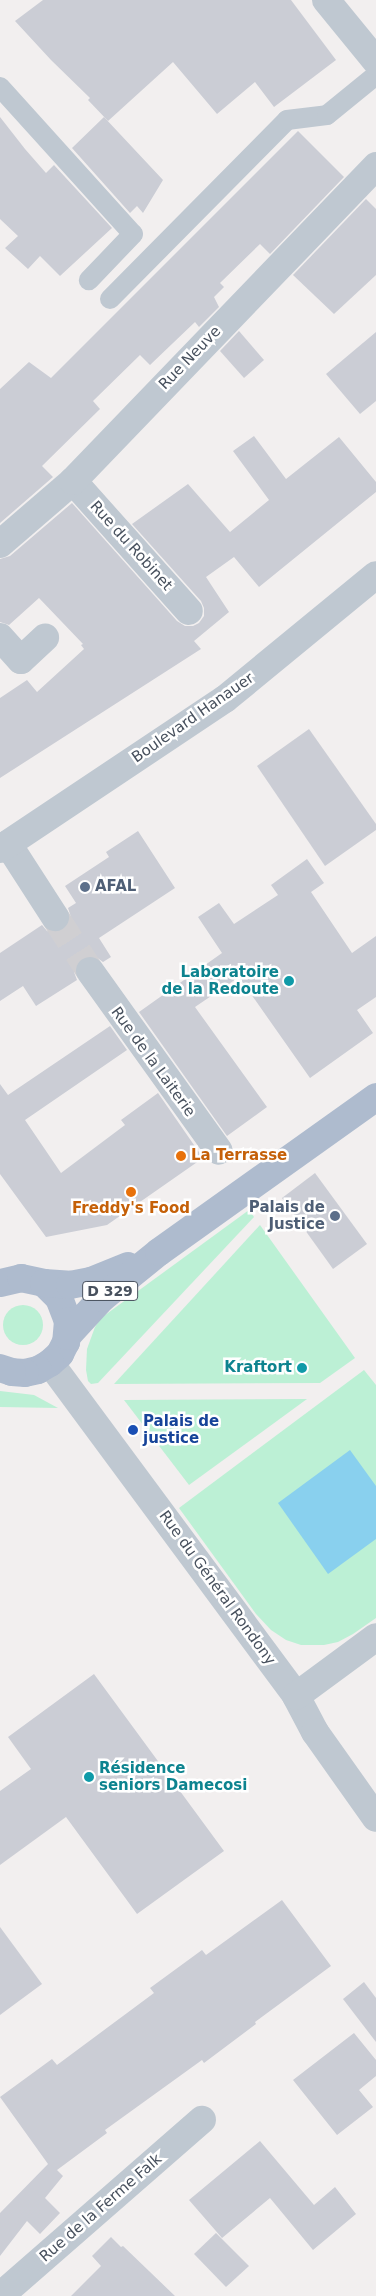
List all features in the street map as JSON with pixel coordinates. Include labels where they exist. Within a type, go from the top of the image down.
[{"type":"main road","name":"D 329","points":[[67,1336],[102,1298],[159,1252],[376,1097]]},
{"type":"main road","name":"D 329","points":[[44,1284],[70,1285],[91,1281],[108,1276],[159,1252]]},
{"type":"main road","points":[[0,1284],[21,1278],[44,1284],[59,1298],[67,1312],[67,1336],[60,1354],[50,1363],[38,1370],[25,1373],[12,1372],[0,1368]]},
{"type":"street","points":[[326,0],[376,61]]},
{"type":"street","name":"Rue Neuve","points":[[0,544],[73,481],[376,166]]},
{"type":"street","name":"Rue du Robinet","points":[[73,481],[189,611]]},
{"type":"street","name":"Boulevard Hanauer","points":[[4,846],[224,699],[376,575]]},
{"type":"street","points":[[0,638],[21,660],[45,638]]},
{"type":"street","points":[[4,846],[55,917]]},
{"type":"street","name":"Rue de la Laiterie","points":[[90,971],[108,999],[219,1151]]},
{"type":"street","name":"Rue du Général Rondony","points":[[50,1363],[296,1696],[315,1732],[376,1818]]},
{"type":"street","points":[[296,1696],[376,1637]]},
{"type":"street","name":"Rue de la Ferme Falk","points":[[0,2296],[202,2120]]},
{"type":"lane","points":[[110,299],[287,120],[327,115],[376,75]]},
{"type":"lane","points":[[0,87],[133,234],[90,280]]},
{"type":"green space","points":[[249,1210],[254,1217],[98,1383],[91,1384],[88,1381],[86,1370],[87,1349],[95,1327],[101,1318]]},
{"type":"green space","points":[[260,1225],[355,1358],[320,1383],[114,1384]]},
{"type":"green space","points":[[23,1305],[37,1311],[43,1325],[37,1339],[23,1345],[9,1339],[3,1325],[9,1311]]},
{"type":"green space","points":[[364,1370],[376,1385],[376,1618],[338,1642],[324,1645],[301,1645],[286,1640],[271,1630],[256,1614],[179,1508]]},
{"type":"green space","points":[[0,1391],[34,1395],[58,1408],[0,1407]]},
{"type":"green space","points":[[307,1399],[189,1485],[124,1400]]},
{"type":"water","points":[[350,1450],[376,1486],[376,1539],[328,1574],[278,1503]]},
{"type":"building","points":[[43,0],[291,0],[336,60],[274,107],[255,82],[217,114],[173,62],[108,121],[88,100],[90,98],[15,21]]},
{"type":"building","points":[[0,117],[46,173],[54,165],[112,228],[60,276],[40,256],[28,269],[5,248],[18,236],[0,219]]},
{"type":"building","points":[[104,117],[163,180],[143,213],[137,206],[130,213],[72,148]]},
{"type":"building","points":[[298,131],[344,177],[270,254],[260,244],[220,283],[224,287],[214,297],[219,307],[199,327],[195,322],[150,365],[140,355],[93,401],[100,409],[42,466],[53,477],[0,523],[0,389],[29,362],[51,378]]},
{"type":"building","points":[[366,199],[376,209],[376,275],[334,314],[293,275]]},
{"type":"building","points":[[239,331],[264,360],[244,378],[220,351]]},
{"type":"building","points":[[376,332],[376,401],[360,414],[326,374]]},
{"type":"building","points":[[254,436],[286,479],[339,437],[376,482],[376,492],[259,587],[234,557],[206,577],[229,612],[194,641],[201,649],[0,778],[0,698],[27,680],[37,692],[84,649],[81,645],[83,644],[39,598],[9,625],[0,622],[0,559],[10,556],[72,503],[177,621],[185,626],[193,626],[199,623],[204,616],[204,608],[201,601],[132,524],[188,484],[230,532],[269,500],[233,451]]},
{"type":"building","points":[[309,729],[376,824],[376,830],[325,866],[257,766]]},
{"type":"building","points":[[138,831],[175,888],[99,938],[111,957],[103,962],[89,955],[81,958],[74,972],[77,980],[36,1006],[23,986],[0,1001],[0,953],[42,925],[47,931],[55,933],[64,930],[69,924],[71,917],[68,908],[76,903],[65,886],[109,857],[106,852]]},
{"type":"building","points":[[307,859],[324,883],[311,892],[352,953],[376,936],[376,997],[357,1010],[373,1033],[310,1078],[239,977],[195,1007],[267,1107],[227,1136],[139,1012],[222,953],[198,917],[219,903],[234,924],[278,895],[271,885]]},
{"type":"building","points":[[110,1026],[127,1050],[25,1120],[61,1173],[125,1125],[121,1120],[158,1093],[203,1158],[107,1225],[46,1237],[0,1174],[0,1084],[8,1095]]},
{"type":"building","points":[[315,1173],[367,1244],[333,1269],[282,1198]]},
{"type":"building","points":[[94,1674],[224,1851],[137,1914],[66,1817],[0,1865],[0,1791],[31,1769],[8,1737]]},
{"type":"building","points":[[282,1900],[331,1966],[255,2022],[256,2024],[204,2063],[202,2060],[105,2130],[107,2133],[57,2170],[63,2176],[45,2198],[60,2213],[40,2234],[27,2221],[0,2256],[0,2213],[48,2164],[0,2097],[52,2059],[57,2065],[154,1993],[150,1988],[202,1950],[206,1955]]},
{"type":"building","points":[[0,1927],[42,1984],[0,2015]]},
{"type":"building","points":[[364,1982],[376,1998],[376,2042],[343,1999]]},
{"type":"building","points":[[354,2033],[376,2060],[376,2076],[359,2090],[373,2107],[337,2135],[293,2080]]},
{"type":"building","points":[[260,2141],[314,2205],[335,2187],[356,2214],[313,2250],[270,2198],[222,2238],[189,2200]]},
{"type":"building","points":[[216,2233],[249,2266],[226,2287],[194,2254]]},
{"type":"building","points":[[111,2237],[121,2247],[123,2246],[175,2296],[71,2296],[101,2266],[92,2256]]},
{"type":"tunnel","points":[[55,917],[90,971]]},
{"type":"place","name":"AFAL","points":[[85,887]]},
{"type":"place","name":"Laboratoire de la Redoute","points":[[289,981]]},
{"type":"place","name":"La Terrasse","points":[[181,1156]]},
{"type":"place","name":"Freddy's Food","points":[[131,1192]]},
{"type":"place","name":"Palais de Justice","points":[[335,1216]]},
{"type":"place","name":"Kraftort","points":[[302,1368]]},
{"type":"place","name":"Palais de justice","points":[[133,1430]]},
{"type":"place","name":"Résidence seniors Damecosi","points":[[89,1777]]}]
